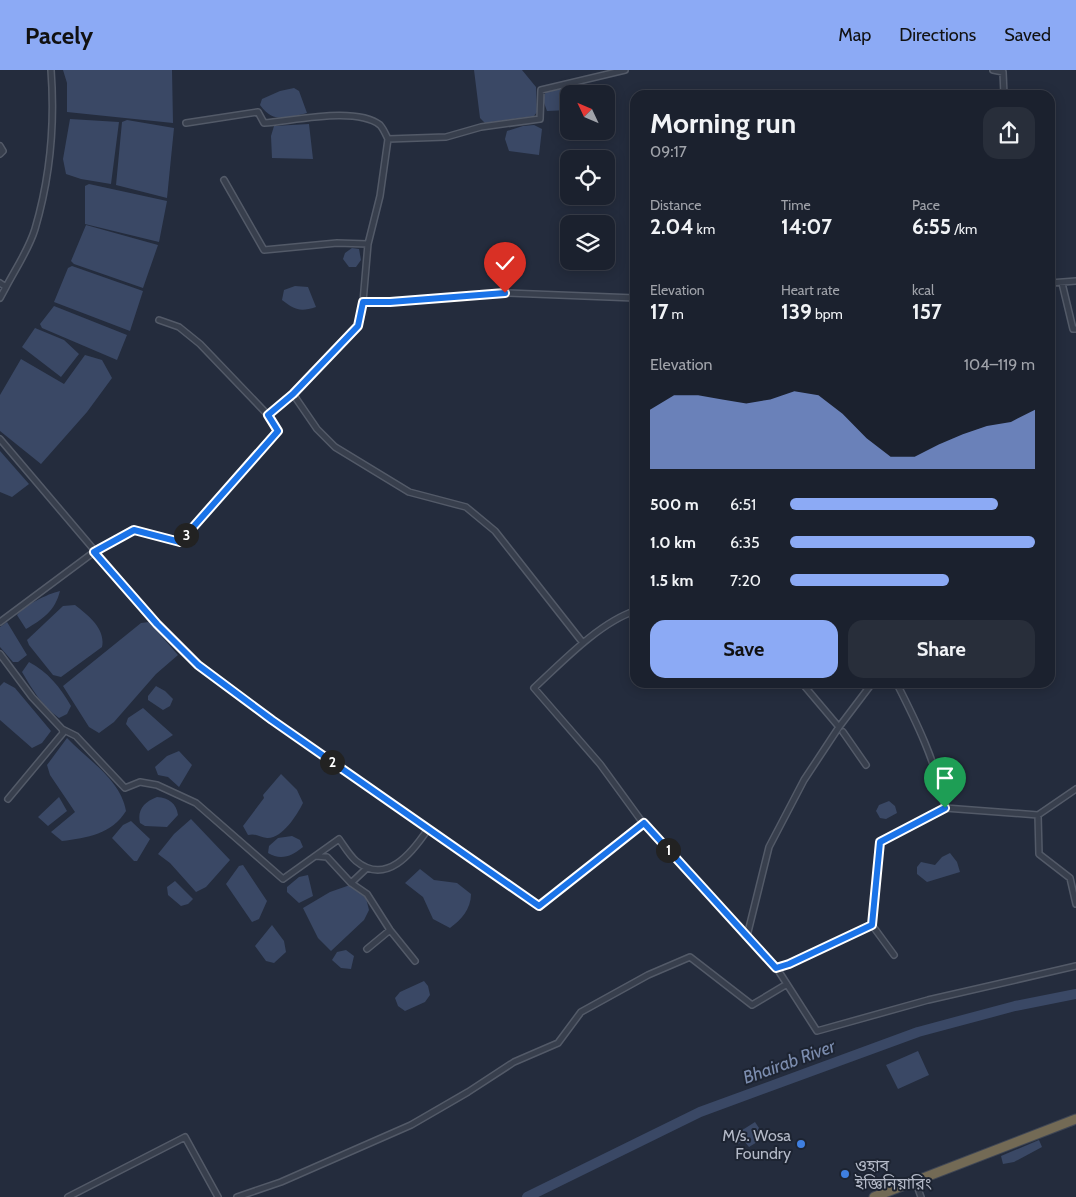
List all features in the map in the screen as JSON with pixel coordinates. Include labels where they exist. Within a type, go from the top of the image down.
[{"type":"highway","points":[[874,1197],[1076,1119]]},
{"type":"street","points":[[0,298],[35,230],[48,169],[54,104],[51,70]]},
{"type":"street","points":[[388,139],[446,137],[481,127],[540,119],[542,90],[625,70]]},
{"type":"street","points":[[993,70],[1003,72],[1004,90]]},
{"type":"street","points":[[186,123],[258,112],[264,123],[338,114],[361,118],[379,125],[388,139],[380,196],[368,244],[363,302],[358,326],[293,394],[268,415]]},
{"type":"street","points":[[0,146],[3,151],[0,154]]},
{"type":"street","points":[[224,180],[264,250],[337,243],[368,244]]},
{"type":"street","points":[[1055,283],[1076,280]]},
{"type":"street","points":[[1062,282],[1073,329],[1076,329]]},
{"type":"street","points":[[0,284],[6,287]]},
{"type":"street","points":[[363,302],[390,302],[505,293],[630,298]]},
{"type":"street","points":[[0,622],[94,552],[134,530],[180,542],[278,431],[268,415],[200,344],[180,327],[159,320]]},
{"type":"street","points":[[293,394],[317,429],[335,446],[409,492],[466,507],[495,531],[582,643]]},
{"type":"street","points":[[0,439],[157,624],[198,665],[272,720],[539,906],[644,823]]},
{"type":"street","points":[[630,613],[582,643],[534,688],[600,764],[644,823],[776,968],[817,1031],[928,1000],[1076,966]]},
{"type":"street","points":[[0,654],[32,697],[62,729],[76,736],[125,788],[140,782],[157,785],[196,803],[282,879],[339,839],[356,860],[367,868],[385,870],[403,861],[428,829]]},
{"type":"street","points":[[806,688],[838,727]]},
{"type":"street","points":[[747,936],[769,847],[804,780],[838,727],[868,688]]},
{"type":"street","points":[[899,688],[938,774],[945,808]]},
{"type":"street","points":[[8,799],[61,737],[62,729]]},
{"type":"street","points":[[843,732],[866,765]]},
{"type":"street","points":[[894,955],[872,925],[880,842],[945,808],[1038,815],[1076,789]]},
{"type":"street","points":[[1038,815],[1039,854],[1070,878],[1076,904]]},
{"type":"street","points":[[316,856],[327,857],[352,883],[367,894],[390,930],[415,960]]},
{"type":"street","points":[[352,883],[367,868]]},
{"type":"street","points":[[776,968],[789,964],[872,925]]},
{"type":"street","points":[[368,949],[390,930]]},
{"type":"street","points":[[237,1197],[281,1182],[411,1125],[468,1092],[514,1062],[558,1043],[581,1012],[648,975],[690,957],[752,1005],[787,984]]},
{"type":"street","points":[[68,1197],[185,1138],[218,1197]]},
{"type":"street","points":[[914,1180],[921,1197]]},
{"type":"water","points":[[63,70],[172,70],[173,123],[67,112],[67,83]]},
{"type":"water","points":[[474,70],[522,70],[536,87],[537,112],[534,116],[485,123],[480,118]]},
{"type":"water","points":[[294,88],[299,91],[307,113],[287,118],[275,117],[265,111],[260,105],[262,99],[280,91]]},
{"type":"water","points":[[560,88],[560,110],[547,111],[543,100],[546,91]]},
{"type":"water","points":[[70,119],[119,122],[111,184],[81,179],[66,174],[63,159]]},
{"type":"water","points":[[127,120],[174,128],[167,198],[116,185],[122,122]]},
{"type":"water","points":[[309,124],[313,159],[272,158],[271,136],[274,126]]},
{"type":"water","points":[[534,125],[542,129],[539,155],[509,151],[505,139],[507,131]]},
{"type":"water","points":[[89,184],[167,201],[159,242],[85,224],[85,186]]},
{"type":"water","points":[[86,225],[158,245],[143,288],[74,264],[71,261]]},
{"type":"water","points":[[352,248],[359,249],[361,260],[356,267],[349,267],[343,259],[345,253]]},
{"type":"water","points":[[72,266],[143,291],[130,331],[54,302],[68,268]]},
{"type":"water","points":[[295,286],[308,287],[316,307],[298,309],[282,300],[284,290]]},
{"type":"water","points":[[54,306],[127,335],[117,360],[42,328],[40,324]]},
{"type":"water","points":[[35,328],[64,340],[79,354],[61,377],[22,347]]},
{"type":"water","points":[[85,355],[102,360],[112,378],[87,412],[41,464],[0,431],[0,395],[21,359],[64,384]]},
{"type":"water","points":[[0,451],[29,484],[12,497],[0,492]]},
{"type":"water","points":[[60,591],[55,604],[48,614],[26,629],[17,615],[25,607],[37,600]]},
{"type":"water","points":[[75,605],[99,628],[103,640],[102,647],[61,677],[53,675],[27,640],[63,606]]},
{"type":"water","points":[[7,622],[27,655],[18,662],[13,662],[0,647],[0,627]]},
{"type":"water","points":[[149,622],[178,655],[156,674],[114,722],[99,733],[89,727],[63,686],[141,623]]},
{"type":"water","points":[[29,662],[48,675],[62,693],[71,706],[67,714],[59,718],[38,697],[22,672]]},
{"type":"water","points":[[4,682],[15,688],[51,731],[42,743],[32,748],[0,720],[0,686]]},
{"type":"water","points":[[156,686],[173,699],[170,706],[163,710],[148,700],[148,696]]},
{"type":"water","points":[[143,708],[173,735],[148,751],[126,724],[128,718]]},
{"type":"water","points":[[67,738],[111,780],[123,800],[126,811],[114,825],[98,834],[62,841],[51,832],[75,812],[50,775],[47,765]]},
{"type":"water","points":[[179,751],[192,765],[179,787],[168,777],[158,775],[155,767],[167,756]]},
{"type":"water","points":[[281,774],[297,790],[303,803],[293,820],[278,835],[267,838],[248,835],[243,826],[264,798],[263,795]]},
{"type":"water","points":[[59,797],[67,811],[48,826],[38,817]]},
{"type":"water","points":[[157,797],[171,802],[176,807],[178,815],[167,827],[145,826],[140,823],[139,818],[142,807],[148,801]]},
{"type":"water","points":[[889,801],[895,806],[897,813],[886,819],[880,818],[876,811],[879,805]]},
{"type":"water","points":[[191,819],[230,860],[206,887],[196,892],[170,863],[158,854],[174,834]]},
{"type":"water","points":[[131,821],[150,839],[137,861],[134,861],[112,838],[123,825]]},
{"type":"water","points":[[292,836],[300,840],[303,847],[295,853],[277,857],[268,853],[269,846],[278,838]]},
{"type":"water","points":[[950,853],[957,862],[960,872],[927,882],[917,874],[917,867],[921,862],[935,865],[942,857]]},
{"type":"water","points":[[243,865],[267,901],[259,919],[252,922],[226,884],[239,866]]},
{"type":"water","points":[[420,869],[434,880],[457,883],[471,894],[465,914],[450,928],[433,919],[423,897],[405,883]]},
{"type":"water","points":[[308,875],[313,896],[299,903],[287,892],[287,887],[299,877]]},
{"type":"water","points":[[175,881],[193,899],[188,904],[181,906],[168,895],[167,887]]},
{"type":"water","points":[[350,885],[365,894],[369,910],[364,920],[331,951],[318,938],[303,908],[330,892]]},
{"type":"water","points":[[272,925],[284,941],[286,952],[274,963],[266,961],[255,946]]},
{"type":"water","points":[[346,950],[354,956],[351,969],[341,968],[332,960],[337,952]]},
{"type":"water","points":[[424,981],[428,986],[430,995],[425,1002],[405,1011],[398,1006],[395,998],[400,992]]},
{"type":"water","points":[[918,1051],[929,1075],[898,1089],[886,1065]]},
{"type":"water","points":[[755,1122],[765,1137],[749,1147],[744,1141],[738,1144],[734,1140],[736,1134]]},
{"type":"water","points":[[1039,1140],[1042,1147],[1014,1162],[1003,1164],[1001,1156]]},
{"type":"waterway","name":"Bhairab River","points":[[527,1197],[700,1112],[918,1032],[1015,1006],[1076,994]]},
{"type":"place","name":"M/s. Wosa Foundry","points":[[801,1144]]},
{"type":"place","name":"ওহাব ইজ্ঞিনিয়ারিং","points":[[845,1174]]},
{"type":"route","points":[[505,293],[390,302],[363,302],[358,326],[293,394],[268,415],[278,431],[180,542],[134,530],[94,552],[157,624],[198,665],[272,720],[539,906],[644,823],[776,968],[789,964],[872,925],[880,842],[945,808]]}]
